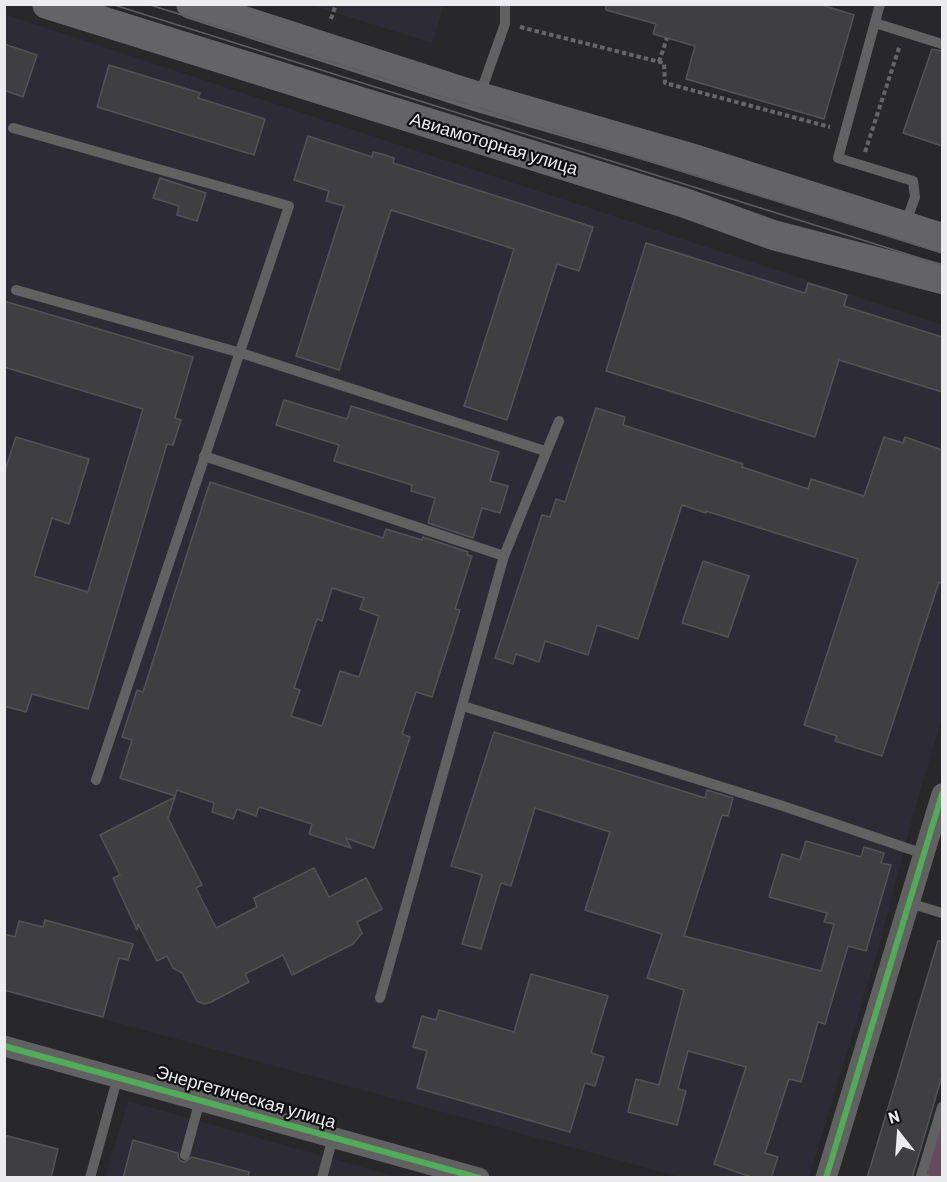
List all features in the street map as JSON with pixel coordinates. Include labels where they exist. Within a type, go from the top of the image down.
[{"type":"main road","name":"Авиамоторная улица","points":[[47,4],[685,203],[773,235],[942,279]]},
{"type":"main road","points":[[191,4],[479,97],[687,157],[942,238]]},
{"type":"street","points":[[826,1178],[924,854],[941,807]]},
{"type":"street","name":"Энергетическая улица","points":[[4,1046],[479,1178]]},
{"type":"lane","points":[[479,97],[505,24],[505,4]]},
{"type":"lane","points":[[880,4],[837,158],[913,181],[915,197],[905,226]]},
{"type":"lane","points":[[875,23],[942,45]]},
{"type":"lane","points":[[13,128],[289,206],[96,780]]},
{"type":"lane","points":[[16,290],[241,354],[545,451]]},
{"type":"lane","points":[[380,998],[504,556],[559,421]]},
{"type":"lane","points":[[204,456],[504,556]]},
{"type":"lane","points":[[463,706],[783,806],[924,854]]},
{"type":"lane","points":[[909,903],[942,913]]},
{"type":"lane","points":[[90,1178],[118,1076]]},
{"type":"lane","points":[[185,1155],[200,1100]]},
{"type":"lane","points":[[925,1178],[921,1176],[942,1107]]},
{"type":"lane","points":[[322,1178],[333,1137]]},
{"type":"path","points":[[331,18],[336,4]]},
{"type":"path","points":[[505,24],[664,63],[665,83],[845,131]]},
{"type":"path","points":[[861,165],[904,32]]},
{"type":"path","points":[[659,62],[667,38]]},
{"type":"shaded area","points":[[311,5],[444,5],[432,43]]},
{"type":"shaded area","points":[[4,14],[942,325],[942,717],[877,953],[809,1177],[680,1177],[5,992]]},
{"type":"shaded area","points":[[942,1096],[942,1177],[929,1177],[927,1173]]},
{"type":"shaded area","points":[[128,1101],[397,1177],[105,1178]]},
{"type":"building","points":[[606,4],[819,4],[854,15],[824,119],[686,79],[695,46],[653,34],[656,24],[606,10]]},
{"type":"building","points":[[4,44],[37,55],[23,97],[4,90]]},
{"type":"building","points":[[932,49],[942,51],[942,146],[903,133]]},
{"type":"building","points":[[109,65],[200,93],[198,98],[265,119],[254,155],[97,107]]},
{"type":"building","points":[[308,136],[372,157],[373,152],[382,154],[394,158],[393,163],[593,227],[579,271],[557,264],[507,420],[464,406],[514,249],[391,210],[339,370],[296,356],[344,206],[326,201],[329,191],[294,180]]},
{"type":"building","points":[[160,178],[206,193],[197,221],[177,215],[179,206],[153,198]]},
{"type":"building","points":[[646,243],[805,293],[808,283],[847,295],[844,306],[942,337],[942,392],[839,360],[815,437],[606,371]]},
{"type":"building","points":[[4,301],[193,357],[175,418],[181,420],[173,445],[167,444],[88,709],[32,694],[26,712],[4,706],[4,473],[16,437],[89,459],[69,524],[52,518],[34,576],[88,592],[143,409],[4,367]]},
{"type":"building","points":[[284,400],[347,419],[351,406],[499,452],[490,481],[508,486],[500,513],[482,508],[473,538],[428,523],[435,498],[411,491],[412,485],[334,461],[339,445],[276,425]]},
{"type":"building","points":[[596,408],[625,417],[623,425],[743,464],[742,467],[808,489],[811,479],[864,496],[884,437],[903,443],[905,437],[942,450],[942,584],[939,582],[882,756],[835,741],[837,736],[804,725],[858,559],[706,511],[706,513],[682,505],[638,639],[597,625],[588,655],[545,641],[539,662],[516,654],[513,664],[495,658],[542,515],[550,517],[556,499],[565,502]]},
{"type":"building","points":[[210,482],[383,538],[386,529],[422,540],[423,537],[468,552],[467,555],[472,556],[455,609],[460,610],[432,697],[416,692],[402,734],[410,737],[374,848],[346,838],[351,848],[309,834],[312,824],[259,807],[256,816],[237,809],[233,819],[212,812],[214,803],[177,790],[175,796],[120,778],[132,740],[122,737],[137,690],[143,692]],"holes":[[[332,588],[364,598],[360,609],[379,616],[359,677],[340,671],[322,726],[291,716],[300,690],[294,688],[317,619],[322,621]]]},
{"type":"building","points":[[703,561],[749,576],[728,637],[682,623]]},
{"type":"building","points":[[494,732],[705,798],[707,790],[733,798],[728,816],[722,815],[684,936],[821,971],[834,924],[824,922],[827,913],[769,897],[782,854],[800,860],[806,841],[861,857],[864,847],[884,853],[881,863],[891,865],[866,951],[848,946],[825,1024],[818,1022],[801,1082],[789,1079],[765,1153],[778,1157],[771,1178],[754,1178],[714,1164],[746,1067],[688,1051],[678,1089],[686,1091],[677,1125],[628,1112],[636,1079],[659,1085],[684,990],[647,978],[662,934],[585,910],[610,832],[535,808],[511,886],[501,883],[481,949],[462,944],[482,875],[451,866]]},
{"type":"building","points":[[175,797],[168,818],[202,885],[196,888],[216,928],[257,907],[254,898],[314,868],[329,897],[366,878],[382,909],[357,922],[362,933],[353,944],[292,975],[283,955],[245,974],[249,982],[211,1002],[204,1004],[197,1001],[182,973],[173,968],[167,956],[157,961],[138,924],[137,930],[113,878],[120,875],[100,835]]},
{"type":"building","points":[[45,920],[133,944],[128,960],[119,958],[103,1017],[4,990],[4,934],[15,937],[19,921],[43,927]]},
{"type":"building","points":[[938,941],[942,941],[942,1076],[912,1178],[867,1178]]},
{"type":"building","points":[[531,974],[608,996],[591,1053],[604,1057],[595,1086],[585,1083],[570,1132],[417,1088],[427,1051],[413,1047],[422,1016],[436,1020],[439,1010],[514,1032]]},
{"type":"building","points":[[4,1135],[58,1149],[51,1178],[4,1178]]},
{"type":"building","points":[[133,1140],[178,1153],[179,1160],[184,1162],[192,1157],[249,1172],[248,1178],[123,1178]]},
{"type":"tram line","points":[[111,4],[942,265]]},
{"type":"tram line","points":[[147,4],[942,253]]},
{"type":"cycle path","points":[[826,1178],[942,794]]},
{"type":"cycle path","points":[[4,1046],[479,1178]]}]
